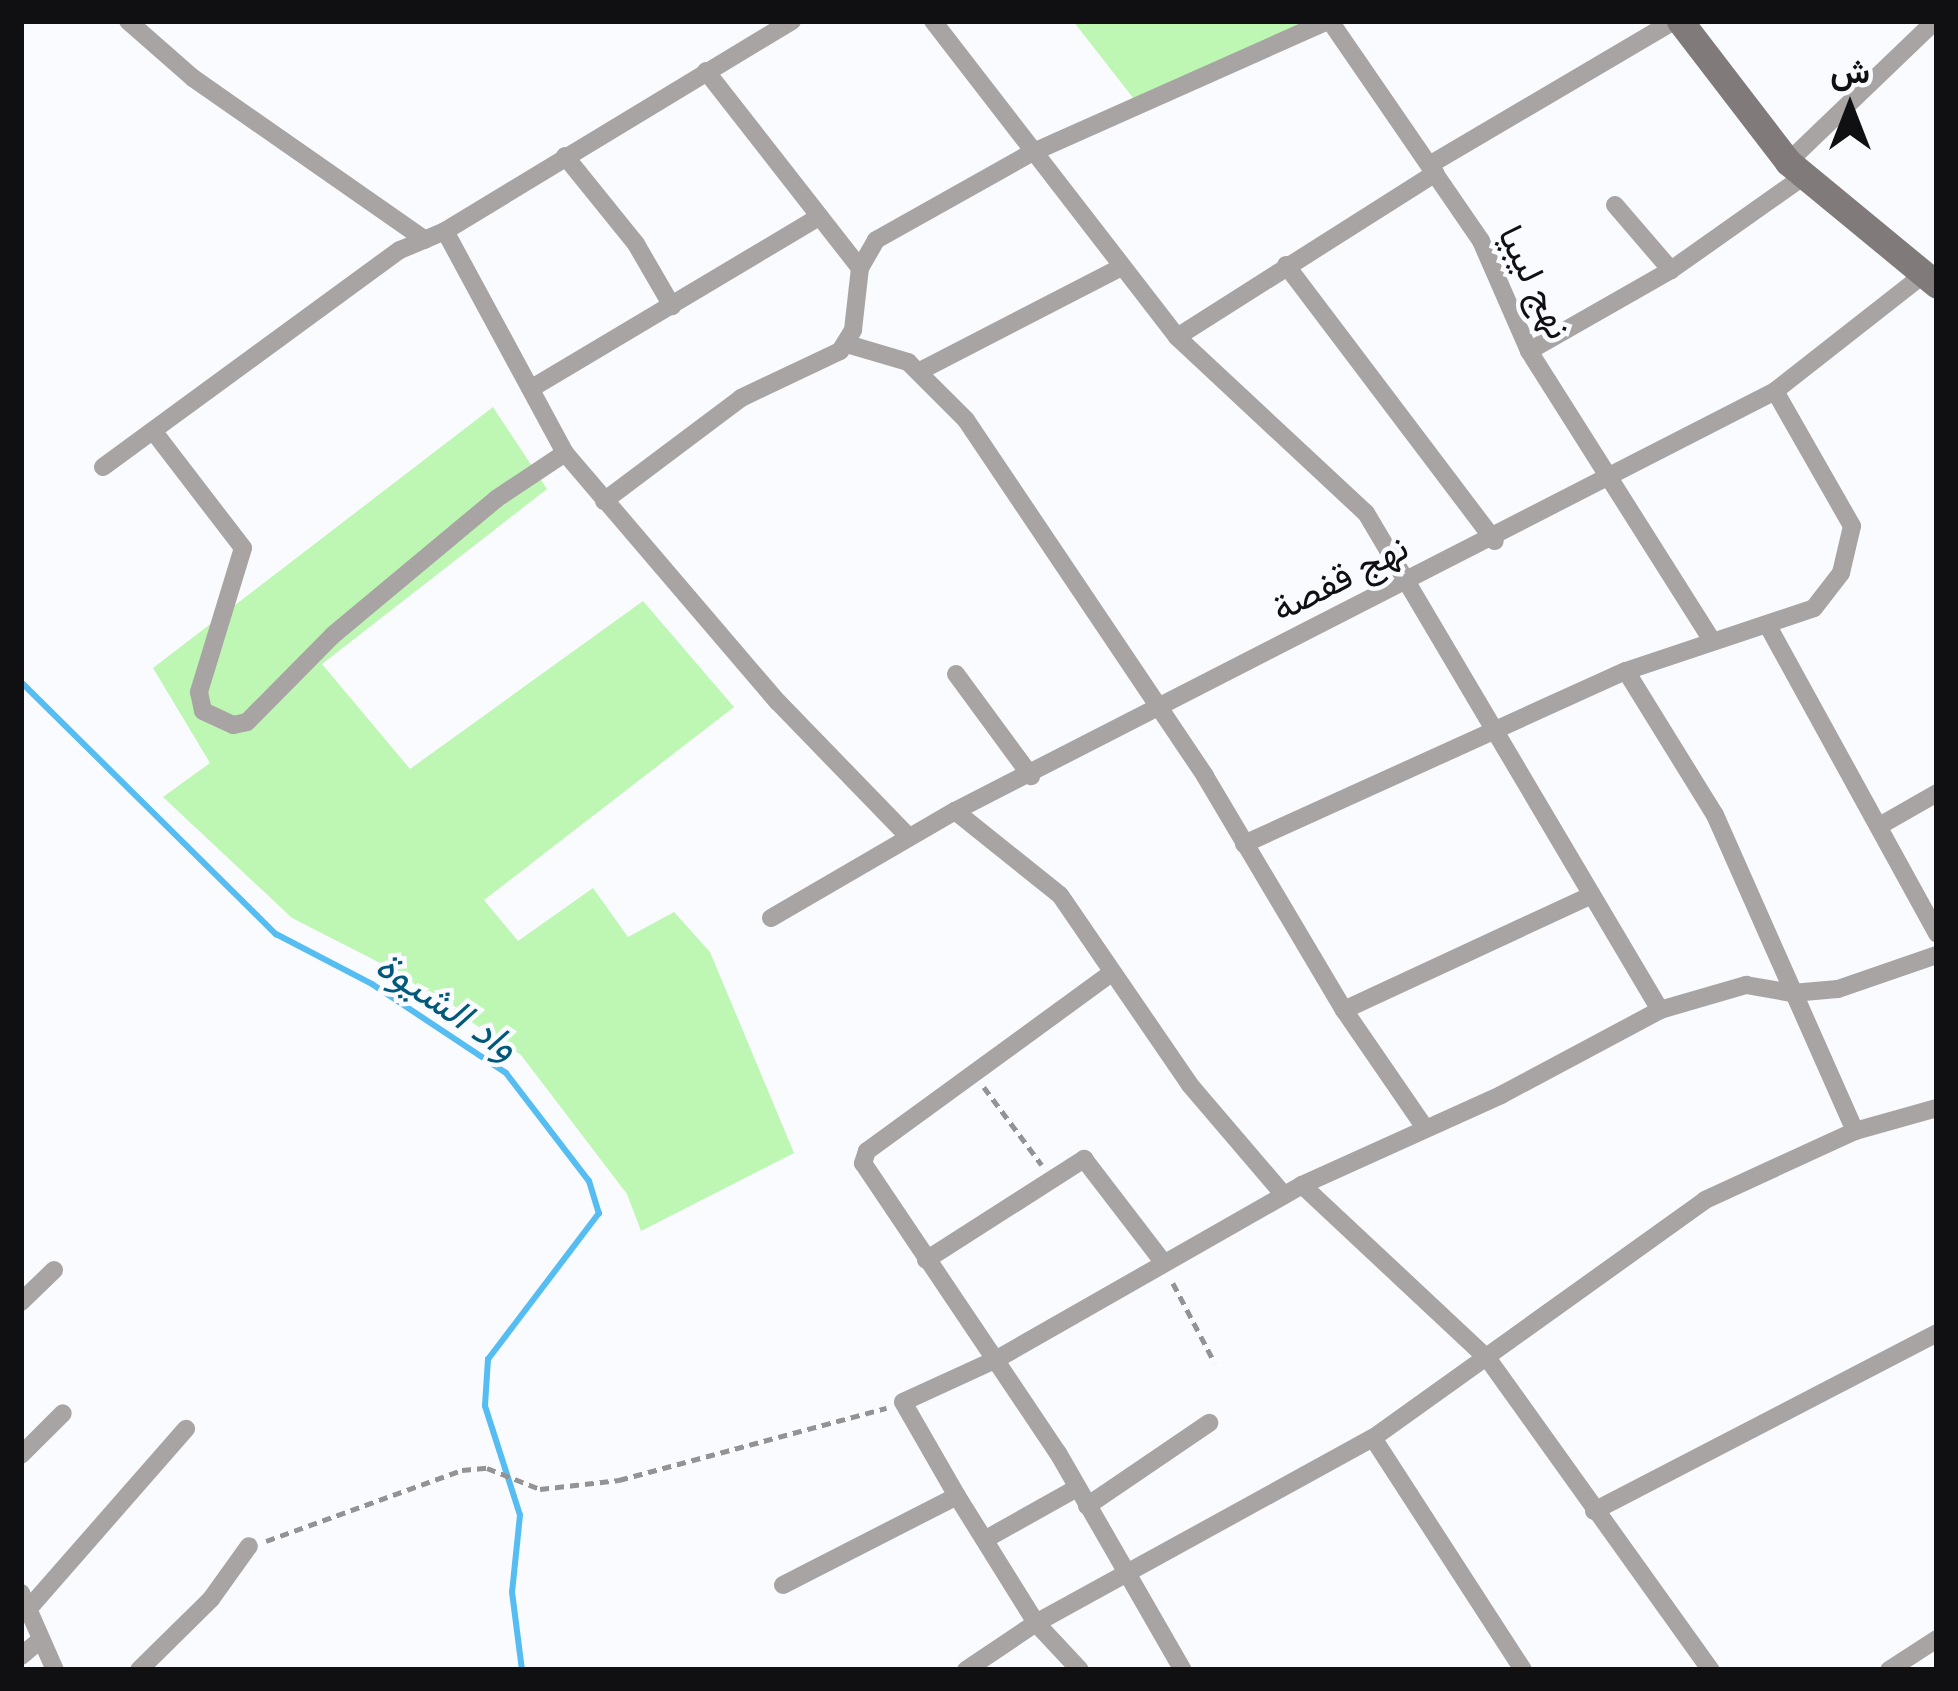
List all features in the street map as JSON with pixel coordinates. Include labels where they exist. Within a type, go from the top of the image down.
[{"type":"main road","points":[[1677,21],[1796,169],[1930,280]]},
{"type":"street","points":[[128,21],[193,78],[425,240]]},
{"type":"street","points":[[103,467],[400,250],[445,231],[792,21]]},
{"type":"street","points":[[932,21],[1029,154],[1108,242],[1118,269],[1177,337],[1360,507],[1410,578],[1660,1010]]},
{"type":"street","points":[[847,344],[860,268],[876,240],[1029,154],[1329,21]]},
{"type":"street","name":"نهج ليبيا","points":[[1329,21],[1481,241],[1529,351],[1615,478],[1711,639]]},
{"type":"street","points":[[1177,337],[1433,168],[1677,21]]},
{"type":"street","points":[[1529,351],[1671,270],[1796,169],[1922,25]]},
{"type":"street","points":[[706,71],[816,219],[860,268]]},
{"type":"street","points":[[565,156],[636,244],[672,306]]},
{"type":"street","points":[[1616,205],[1671,270]]},
{"type":"street","points":[[532,388],[816,219]]},
{"type":"street","points":[[445,231],[565,453],[908,836]]},
{"type":"street","points":[[1286,265],[1495,541]]},
{"type":"street","points":[[920,371],[1118,269]]},
{"type":"street","name":"نهج قفصة","points":[[771,918],[955,811],[1410,578],[1495,541],[1775,391],[1930,280]]},
{"type":"street","points":[[604,501],[741,398],[847,344],[920,371],[982,441],[1160,709],[1343,1010],[1425,1128]]},
{"type":"street","points":[[1244,844],[1626,671],[1814,608],[1852,550],[1852,526],[1775,391]]},
{"type":"street","points":[[154,431],[243,548],[200,692],[203,711],[233,725],[248,722],[333,635],[496,499],[565,453]]},
{"type":"street","points":[[1768,626],[1937,934]]},
{"type":"street","points":[[1626,671],[1715,815],[1856,1131]]},
{"type":"street","points":[[956,674],[1030,776]]},
{"type":"street","points":[[1881,825],[1937,793]]},
{"type":"street","points":[[955,811],[1052,886],[1110,974],[1284,1196]]},
{"type":"street","points":[[1343,1010],[1592,895]]},
{"type":"street","points":[[1080,1670],[1036,1623],[903,1402],[997,1359],[1302,1185],[1660,1010],[1746,985],[1792,993],[1838,989],[1937,955]]},
{"type":"street","points":[[1110,974],[863,1162],[997,1359],[1183,1670]]},
{"type":"street","points":[[966,1670],[1036,1623],[1373,1438],[1705,1200],[1856,1131],[1937,1108]]},
{"type":"street","points":[[926,1260],[1071,1162],[1094,1165],[1162,1262]]},
{"type":"street","points":[[1302,1185],[1488,1359],[1705,1663],[1681,1670]]},
{"type":"street","points":[[21,1302],[53,1270]]},
{"type":"street","points":[[1594,1511],[1937,1334]]},
{"type":"street","points":[[21,1454],[63,1413]]},
{"type":"street","points":[[986,1539],[1081,1498],[1209,1423]]},
{"type":"street","points":[[55,1670],[26,1600],[186,1429]]},
{"type":"street","points":[[1373,1438],[1523,1670]]},
{"type":"street","points":[[783,1585],[957,1496]]},
{"type":"street","points":[[139,1670],[211,1599],[249,1546]]},
{"type":"street","points":[[1889,1670],[1937,1639]]},
{"type":"street","points":[[21,1656],[41,1640]]},
{"type":"path","points":[[974,1073],[1051,1176]]},
{"type":"path","points":[[1162,1262],[1215,1363]]},
{"type":"path","points":[[249,1546],[462,1470],[487,1468],[540,1489],[619,1480],[903,1402]]},
{"type":"green space","points":[[1073,21],[1312,21],[1134,99]]},
{"type":"green space","points":[[493,407],[547,489],[322,664],[410,769],[643,601],[734,707],[484,900],[518,941],[593,888],[628,937],[674,912],[710,952],[794,1153],[641,1231],[627,1194],[521,1055],[392,969],[292,918],[163,797],[210,763],[153,668]]},
{"type":"waterway","name":"واد الشيوة","points":[[21,682],[276,934],[372,984],[506,1073],[589,1181],[599,1213],[488,1359],[485,1406],[520,1515],[512,1592],[522,1670]]}]
